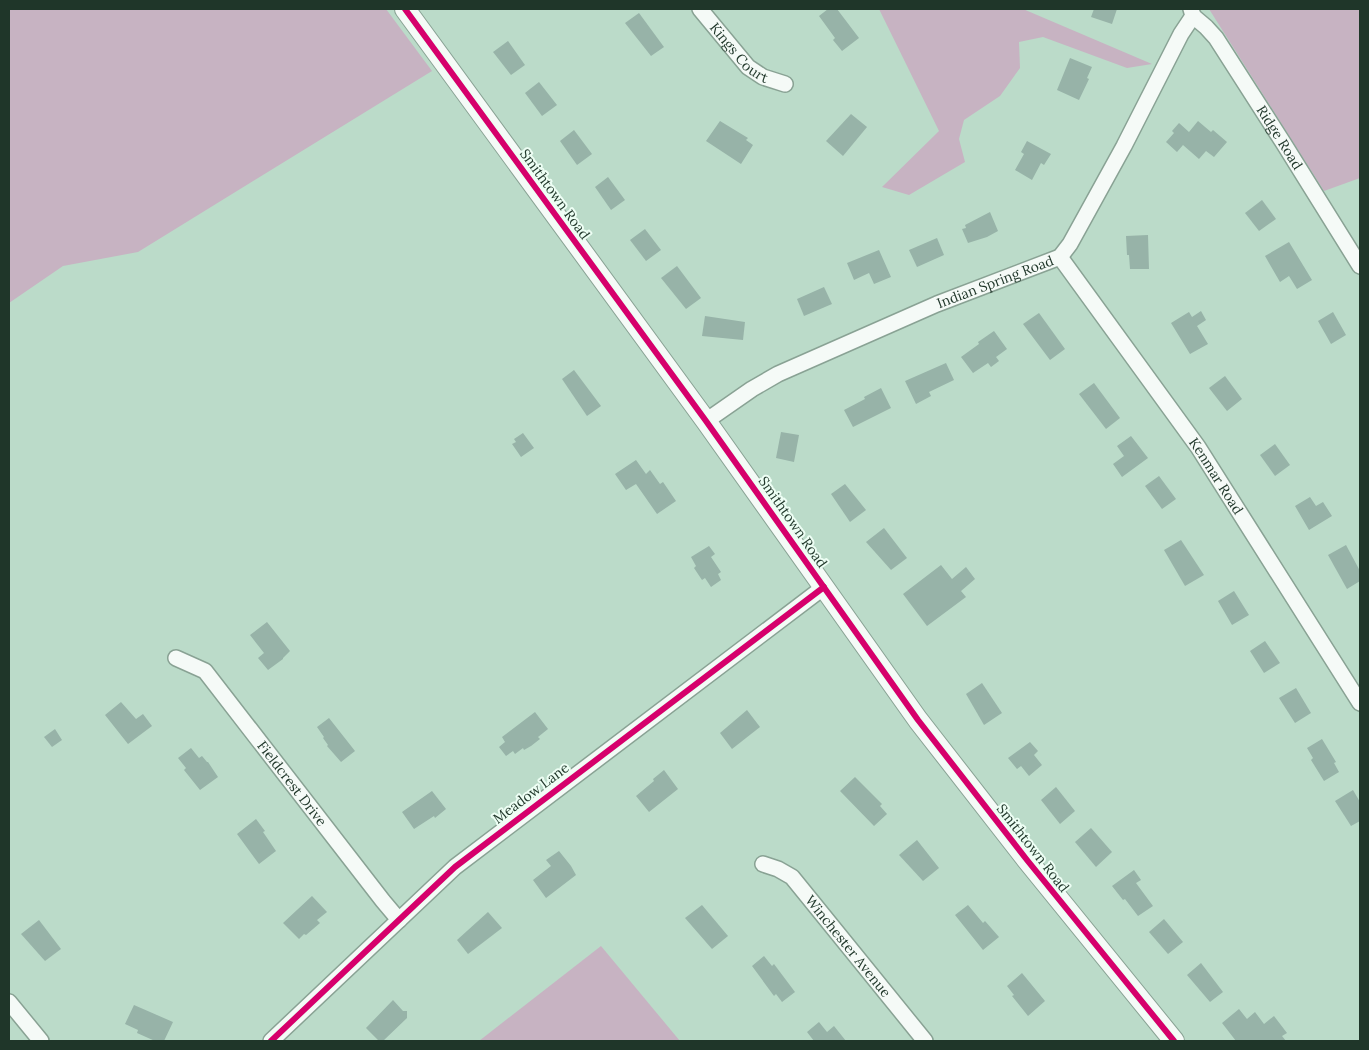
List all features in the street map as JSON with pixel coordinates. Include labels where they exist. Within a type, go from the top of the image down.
[{"type":"street","name":"Smithtown Road","points":[[405,9],[706,421],[936,743],[1026,860],[1174,1041]]},
{"type":"street","name":"Kings Court","points":[[700,9],[748,67],[763,77],[786,84]]},
{"type":"street","name":"Indian Spring Road","points":[[706,421],[752,389],[778,374],[937,304],[1060,257],[1070,244],[1124,146],[1192,12]]},
{"type":"street","name":"Ridge Road","points":[[1192,12],[1216,38],[1360,266]]},
{"type":"street","name":"Kenmar Road","points":[[1060,257],[1198,448],[1360,703]]},
{"type":"street","name":"Meadow Lane","points":[[271,1041],[443,878],[478,849],[824,586]]},
{"type":"street","name":"Fieldcrest Drive","points":[[176,658],[205,671],[383,902],[399,920]]},
{"type":"street","name":"Winchester Avenue","points":[[763,864],[778,869],[792,877],[925,1041]]},
{"type":"street","points":[[9,1002],[40,1041]]},
{"type":"shaded area","points":[[9,9],[386,9],[432,71],[138,252],[63,266],[9,303]]},
{"type":"shaded area","points":[[879,9],[1023,9],[1152,64],[1127,68],[1043,37],[1019,42],[1020,68],[1000,96],[964,120],[959,139],[965,162],[909,195],[882,187],[939,131]]},
{"type":"shaded area","points":[[1209,9],[1360,9],[1360,178],[1324,191]]},
{"type":"shaded area","points":[[601,946],[680,1041],[479,1041]]},
{"type":"building","points":[[828,9],[837,9],[859,38],[842,51],[819,16]]},
{"type":"building","points":[[1094,9],[1117,9],[1112,24],[1091,17]]},
{"type":"building","points":[[639,13],[664,47],[651,56],[625,23]]},
{"type":"building","points":[[508,41],[525,65],[511,75],[493,52]]},
{"type":"building","points":[[1070,58],[1092,67],[1087,78],[1089,79],[1079,100],[1057,90]]},
{"type":"building","points":[[539,82],[557,105],[542,116],[525,93]]},
{"type":"building","points":[[851,114],[867,127],[843,156],[826,141]]},
{"type":"building","points":[[720,121],[748,138],[746,140],[753,145],[741,164],[706,141]]},
{"type":"building","points":[[1198,121],[1211,132],[1213,130],[1227,142],[1214,157],[1206,151],[1199,159],[1183,145],[1177,152],[1166,142],[1174,133],[1172,131],[1179,123],[1189,132]]},
{"type":"building","points":[[574,130],[592,154],[577,165],[560,141]]},
{"type":"building","points":[[1027,141],[1051,154],[1044,165],[1041,163],[1032,180],[1015,170],[1024,154],[1021,152]]},
{"type":"building","points":[[608,177],[625,200],[611,210],[595,187]]},
{"type":"building","points":[[1262,200],[1276,219],[1259,231],[1245,213]]},
{"type":"building","points":[[990,212],[998,231],[968,243],[962,229],[966,228],[965,225]]},
{"type":"building","points":[[645,229],[661,250],[646,261],[630,240]]},
{"type":"building","points":[[1148,235],[1149,269],[1130,269],[1126,236]]},
{"type":"building","points":[[937,238],[944,255],[917,267],[909,250]]},
{"type":"building","points":[[1289,242],[1312,280],[1297,289],[1289,276],[1280,282],[1265,256]]},
{"type":"building","points":[[879,250],[891,277],[874,284],[869,273],[854,280],[847,263]]},
{"type":"building","points":[[677,266],[701,298],[686,309],[661,278]]},
{"type":"building","points":[[824,287],[832,304],[804,316],[797,299]]},
{"type":"building","points":[[1201,311],[1206,320],[1197,326],[1208,344],[1190,354],[1171,323],[1189,312],[1192,317]]},
{"type":"building","points":[[1333,312],[1346,335],[1331,344],[1318,321]]},
{"type":"building","points":[[1039,313],[1065,349],[1050,360],[1023,324]]},
{"type":"building","points":[[705,316],[745,322],[743,340],[702,336]]},
{"type":"building","points":[[994,331],[1007,349],[996,357],[999,361],[991,367],[988,363],[973,373],[961,357]]},
{"type":"building","points":[[946,363],[954,380],[929,392],[931,396],[916,404],[905,381]]},
{"type":"building","points":[[574,370],[601,406],[587,416],[562,379]]},
{"type":"building","points":[[1225,376],[1242,399],[1227,411],[1209,388]]},
{"type":"building","points":[[1094,383],[1120,418],[1106,429],[1079,394]]},
{"type":"building","points":[[881,388],[891,408],[853,427],[844,410]]},
{"type":"building","points":[[781,432],[799,435],[794,462],[776,458]]},
{"type":"building","points":[[523,433],[534,448],[521,457],[512,444],[516,442],[514,439]]},
{"type":"building","points":[[1131,436],[1148,458],[1122,477],[1113,464],[1124,456],[1117,446]]},
{"type":"building","points":[[1275,444],[1290,465],[1275,476],[1260,455]]},
{"type":"building","points":[[636,460],[646,474],[650,470],[660,484],[663,482],[676,501],[657,514],[636,484],[626,490],[615,474]]},
{"type":"building","points":[[1159,476],[1176,499],[1162,509],[1145,486]]},
{"type":"building","points":[[845,484],[866,510],[850,522],[831,494]]},
{"type":"building","points":[[1310,497],[1316,506],[1323,502],[1332,516],[1309,530],[1295,506]]},
{"type":"building","points":[[884,528],[907,558],[891,570],[866,542]]},
{"type":"building","points":[[1181,540],[1204,575],[1185,586],[1164,550]]},
{"type":"building","points":[[1346,545],[1360,571],[1360,581],[1347,589],[1328,555]]},
{"type":"building","points":[[709,546],[715,554],[711,557],[721,572],[718,574],[721,580],[711,587],[705,578],[702,580],[694,568],[696,566],[691,557]]},
{"type":"building","points":[[941,565],[952,579],[966,567],[975,579],[961,591],[966,597],[927,626],[903,594]]},
{"type":"building","points":[[1234,591],[1249,615],[1232,625],[1218,601]]},
{"type":"building","points":[[267,622],[290,651],[268,670],[258,658],[264,653],[250,635]]},
{"type":"building","points":[[1265,641],[1280,663],[1264,673],[1250,651]]},
{"type":"building","points":[[982,683],[1002,713],[984,725],[966,694]]},
{"type":"building","points":[[1296,688],[1311,713],[1295,723],[1279,698]]},
{"type":"building","points":[[121,702],[136,719],[143,714],[152,726],[128,744],[105,715]]},
{"type":"building","points":[[747,710],[760,727],[732,749],[720,733]]},
{"type":"building","points":[[535,712],[548,729],[531,746],[524,750],[523,748],[515,754],[513,751],[506,756],[499,747],[505,742],[502,737]]},
{"type":"building","points":[[329,718],[355,751],[341,762],[327,746],[324,737],[317,727]]},
{"type":"building","points":[[55,729],[62,740],[52,747],[44,737]]},
{"type":"building","points":[[1322,739],[1336,762],[1334,763],[1339,772],[1324,781],[1311,760],[1313,758],[1307,748]]},
{"type":"building","points":[[1030,742],[1038,751],[1034,755],[1042,765],[1029,776],[1021,766],[1017,769],[1008,758]]},
{"type":"building","points":[[191,748],[199,758],[202,756],[208,762],[218,777],[200,790],[184,770],[186,768],[178,758]]},
{"type":"building","points":[[664,770],[678,789],[649,812],[636,796]]},
{"type":"building","points":[[855,777],[882,804],[880,806],[887,814],[874,826],[840,791]]},
{"type":"building","points":[[1056,787],[1075,811],[1060,824],[1041,800]]},
{"type":"building","points":[[1353,790],[1360,802],[1360,821],[1351,826],[1335,801]]},
{"type":"building","points":[[432,791],[446,809],[435,818],[434,816],[414,829],[402,812]]},
{"type":"building","points":[[256,819],[276,851],[259,864],[237,834]]},
{"type":"building","points":[[1091,828],[1112,852],[1096,867],[1075,842]]},
{"type":"building","points":[[917,840],[939,868],[923,881],[899,855]]},
{"type":"building","points":[[559,851],[576,875],[546,898],[533,880],[551,866],[546,860]]},
{"type":"building","points":[[1134,870],[1141,880],[1136,883],[1153,906],[1138,916],[1112,886]]},
{"type":"building","points":[[312,896],[327,912],[317,920],[320,923],[299,939],[283,923]]},
{"type":"building","points":[[702,905],[728,936],[712,949],[685,918]]},
{"type":"building","points":[[968,905],[983,923],[985,921],[999,937],[983,950],[955,915]]},
{"type":"building","points":[[488,912],[502,928],[468,954],[457,940]]},
{"type":"building","points":[[1164,919],[1183,942],[1168,954],[1149,932]]},
{"type":"building","points":[[39,920],[61,949],[45,961],[21,934]]},
{"type":"building","points":[[764,956],[772,966],[774,964],[795,992],[782,1002],[776,994],[774,996],[752,966]]},
{"type":"building","points":[[1201,963],[1223,992],[1210,1002],[1187,975]]},
{"type":"building","points":[[1022,973],[1045,1001],[1028,1016],[1012,996],[1014,995],[1007,986]]},
{"type":"building","points":[[393,1000],[403,1011],[407,1011],[407,1018],[383,1041],[379,1041],[366,1028]]},
{"type":"building","points":[[134,1005],[173,1022],[164,1041],[155,1041],[137,1033],[138,1030],[125,1024]]},
{"type":"building","points":[[1239,1009],[1247,1019],[1255,1012],[1264,1024],[1274,1016],[1287,1033],[1282,1036],[1286,1041],[1236,1041],[1222,1023]]},
{"type":"building","points":[[819,1022],[827,1032],[834,1026],[846,1041],[814,1041],[807,1032]]},
{"type":"cycle path","points":[[405,9],[706,421],[918,720],[1027,860],[1174,1041]]},
{"type":"cycle path","points":[[271,1041],[455,867],[824,587]]}]
